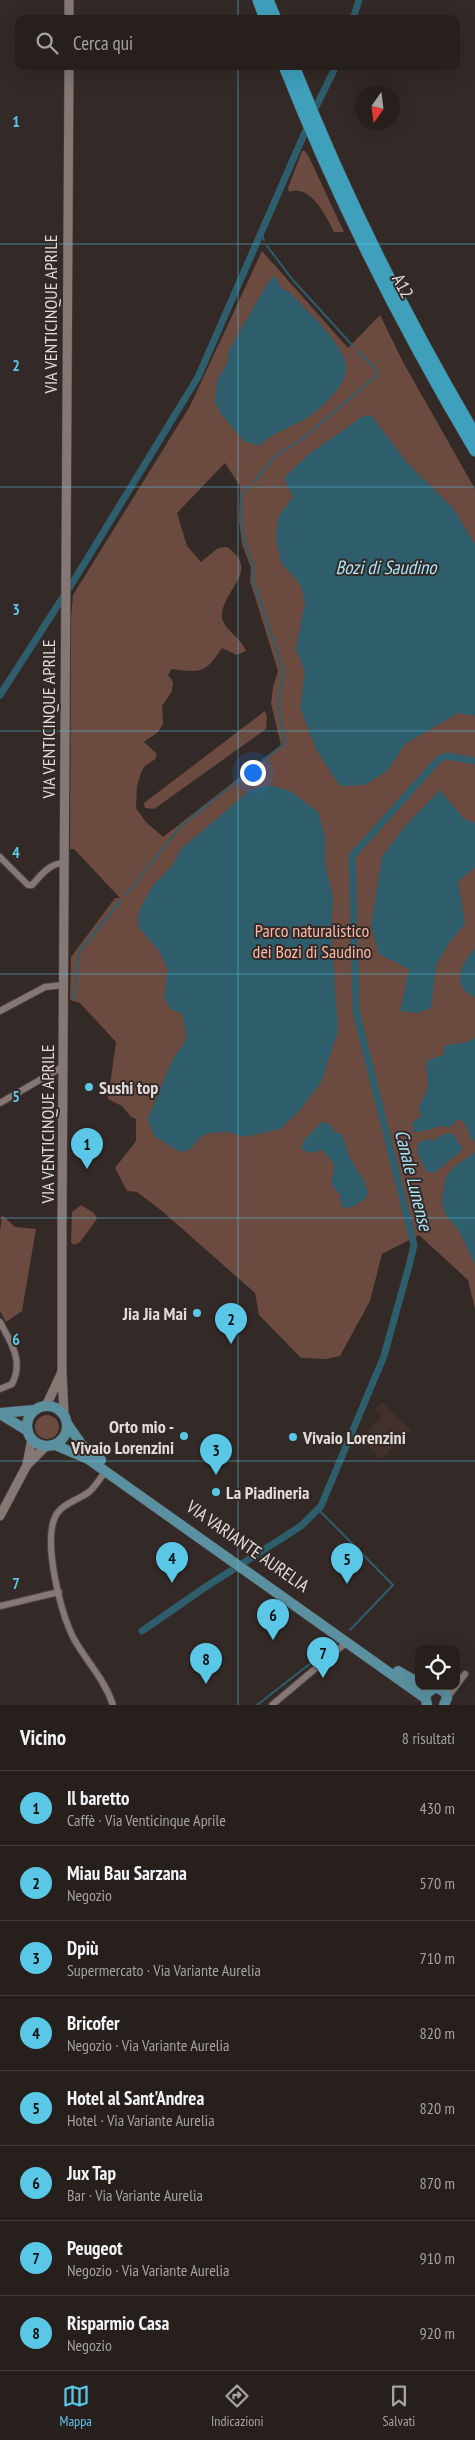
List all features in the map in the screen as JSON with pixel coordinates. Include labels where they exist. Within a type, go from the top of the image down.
[{"type":"highway","points":[[258,0],[264,15]]},
{"type":"highway","points":[[268,0],[274,15]]},
{"type":"highway","name":"A12","points":[[286,70],[388,276],[444,382],[475,434]]},
{"type":"highway","name":"A12","points":[[296,70],[308,101],[310,132],[380,282],[475,452]]},
{"type":"main road","points":[[69,0],[69,15]]},
{"type":"main road","name":"VIA VENTICINQUE APRILE","points":[[64,1414],[62,1372],[69,70]]},
{"type":"main road","name":"VIA VENTICINQUE APRILE","points":[[46,1406],[62,1372]]},
{"type":"main road","points":[[0,1414],[53,1406],[64,1414],[68,1425],[65,1437],[50,1445],[27,1465],[0,1516]]},
{"type":"main road","points":[[27,1465],[30,1435],[28,1420],[34,1410]]},
{"type":"main road","points":[[0,1414],[30,1435],[50,1445]]},
{"type":"main road","name":"VIA VARIANTE AURELIA","points":[[68,1425],[82,1445],[92,1454],[426,1702]]},
{"type":"main road","name":"VIA VARIANTE AURELIA","points":[[50,1445],[76,1452],[230,1556]]},
{"type":"main road","name":"VIA VARIANTE AURELIA","points":[[249,1570],[415,1681]]},
{"type":"main road","name":"VIA VARIANTE AURELIA","points":[[426,1702],[427,1692],[430,1690]]},
{"type":"main road","name":"VIA VARIANTE AURELIA","points":[[442,1690],[447,1702]]},
{"type":"street","points":[[0,857],[28,885],[32,885],[48,868],[58,863],[64,863]]},
{"type":"street","points":[[0,1011],[46,987],[64,985]]},
{"type":"street","points":[[0,1103],[64,1066]]},
{"type":"street","points":[[0,1322],[19,1366],[12,1384],[0,1389]]},
{"type":"street","points":[[106,1472],[90,1491],[61,1509],[56,1516],[51,1546],[53,1575],[74,1638],[107,1689],[113,1705]]},
{"type":"street","points":[[0,1606],[59,1592]]},
{"type":"street","points":[[272,1705],[347,1642]]},
{"type":"street","points":[[460,1677],[465,1674],[460,1681]]},
{"type":"street","points":[[447,1702],[454,1690]]},
{"type":"shaded area","points":[[383,1402],[411,1431],[381,1459],[367,1444],[374,1437],[368,1430],[382,1416],[375,1409]]},
{"type":"green space","points":[[302,151],[305,151],[309,157],[344,232],[334,232],[322,210],[311,197],[297,191],[289,192],[288,188]]},
{"type":"green space","name":"Parco naturalistico dei Bozi di Saudino","points":[[262,251],[348,348],[380,315],[403,362],[475,489],[475,1309],[468,1280],[419,1235],[382,1254],[370,1301],[340,1356],[326,1359],[301,1358],[259,1315],[255,1293],[162,1211],[137,1192],[127,1191],[115,1168],[136,1141],[136,1119],[131,1117],[122,1106],[108,1099],[116,1042],[80,1003],[70,1000],[71,957],[115,898],[120,898],[74,849],[70,849],[71,618],[73,595],[190,406]],"holes":[[[225,463],[240,486],[239,520],[242,544],[251,568],[250,581],[278,671],[273,687],[271,704],[281,745],[163,837],[146,822],[136,808],[137,786],[141,773],[144,767],[155,759],[157,754],[144,742],[158,732],[163,724],[162,706],[172,691],[173,682],[168,675],[172,669],[197,671],[207,667],[222,648],[237,655],[246,651],[240,641],[225,625],[222,616],[224,606],[241,572],[241,564],[237,556],[227,547],[218,548],[201,562],[187,546],[177,513]]]},
{"type":"green space","points":[[265,711],[267,717],[266,729],[154,809],[145,808],[144,803]]},
{"type":"green space","points":[[81,1205],[94,1213],[97,1219],[80,1242],[74,1245],[71,1242],[72,1212]]},
{"type":"green space","points":[[2,1215],[15,1227],[36,1229],[22,1311],[6,1322],[0,1311],[0,1232]]},
{"type":"green space","points":[[47,1415],[56,1418],[59,1427],[56,1436],[47,1439],[38,1436],[35,1427],[38,1418]]},
{"type":"water","points":[[275,276],[281,288],[289,292],[332,338],[344,358],[346,367],[339,387],[322,406],[311,415],[271,437],[259,446],[244,441],[221,414],[215,402],[217,380],[227,364],[229,350],[270,279]]},
{"type":"water","name":"Bozi di Saudino","points":[[369,415],[407,463],[453,508],[475,544],[475,716],[458,713],[405,744],[388,770],[365,785],[340,786],[317,751],[300,707],[305,672],[296,649],[305,602],[300,584],[281,563],[276,538],[278,517],[293,497],[284,478],[309,454],[362,417]]},
{"type":"water","points":[[265,786],[274,786],[290,791],[318,812],[325,837],[325,863],[333,897],[331,932],[338,1031],[321,1082],[300,1110],[280,1129],[245,1137],[228,1132],[209,1133],[201,1137],[189,1150],[180,1152],[154,1136],[148,1119],[172,1061],[187,1038],[182,1013],[171,1010],[164,997],[168,970],[159,951],[139,928],[140,909],[153,885],[172,866],[181,849],[249,791]]},
{"type":"water","points":[[440,790],[464,819],[475,823],[475,867],[458,882],[465,924],[451,940],[436,965],[431,1008],[417,1013],[400,1011],[409,969],[379,954],[371,926],[382,856],[407,824]]},
{"type":"water","points":[[475,948],[475,998],[465,991],[460,980],[460,974],[464,963]]},
{"type":"water","points":[[475,1037],[475,1142],[471,1138],[466,1125],[461,1120],[457,1120],[451,1127],[442,1126],[414,1133],[412,1123],[421,1116],[419,1108],[428,1088],[426,1061],[443,1055],[444,1047],[448,1045],[468,1042]]},
{"type":"water","points":[[322,1122],[330,1124],[334,1132],[342,1134],[350,1159],[364,1181],[368,1193],[358,1204],[343,1208],[340,1199],[341,1195],[332,1184],[334,1164],[322,1150],[309,1153],[301,1149],[304,1140]]},
{"type":"water","points":[[448,1133],[453,1134],[462,1148],[461,1151],[434,1173],[426,1171],[417,1152],[418,1143],[429,1139],[433,1141]]},
{"type":"water","points":[[475,1152],[475,1264],[459,1231],[445,1214],[442,1201],[446,1177],[454,1167]]},
{"type":"waterway","points":[[354,15],[359,0]]},
{"type":"waterway","points":[[313,113],[334,70]]},
{"type":"waterway","points":[[0,695],[76,577],[198,377],[309,123]]},
{"type":"waterway","points":[[261,232],[264,240]]},
{"type":"waterway","points":[[267,246],[292,279],[353,346]]},
{"type":"waterway","points":[[254,482],[276,455],[301,440],[377,375],[376,369],[357,351]]},
{"type":"waterway","points":[[126,895],[180,827],[285,743],[278,705],[284,672],[253,580],[253,565],[245,545],[241,496],[248,486]]},
{"type":"waterway","name":"Canale Lunense","points":[[142,1631],[204,1588],[301,1526],[321,1506],[384,1356],[414,1245],[356,1011],[352,856],[439,759],[447,756],[475,761]]},
{"type":"waterway","points":[[74,999],[79,952],[121,900]]},
{"type":"waterway","points":[[318,1509],[393,1585],[350,1630]]},
{"type":"waterway","points":[[257,1705],[338,1642]]},
{"type":"place","name":"Sushi top","points":[[89,1087]]},
{"type":"place","name":"Il baretto","points":[[87,1169]]},
{"type":"place","name":"Jia Jia Mai","points":[[197,1313]]},
{"type":"place","name":"Miau Bau Sarzana","points":[[231,1344]]},
{"type":"place","name":"Orto mio - Vivaio Lorenzini","points":[[184,1436]]},
{"type":"place","name":"Vivaio Lorenzini","points":[[293,1437]]},
{"type":"place","name":"Dpiù","points":[[216,1475]]},
{"type":"place","name":"La Piadineria","points":[[216,1492]]},
{"type":"place","name":"Bricofer","points":[[172,1583]]},
{"type":"place","name":"Hotel al Sant'Andrea","points":[[347,1584]]},
{"type":"place","name":"Jux Tap","points":[[273,1640]]},
{"type":"place","name":"Peugeot","points":[[323,1678]]},
{"type":"place","name":"Risparmio Casa","points":[[206,1684]]}]
